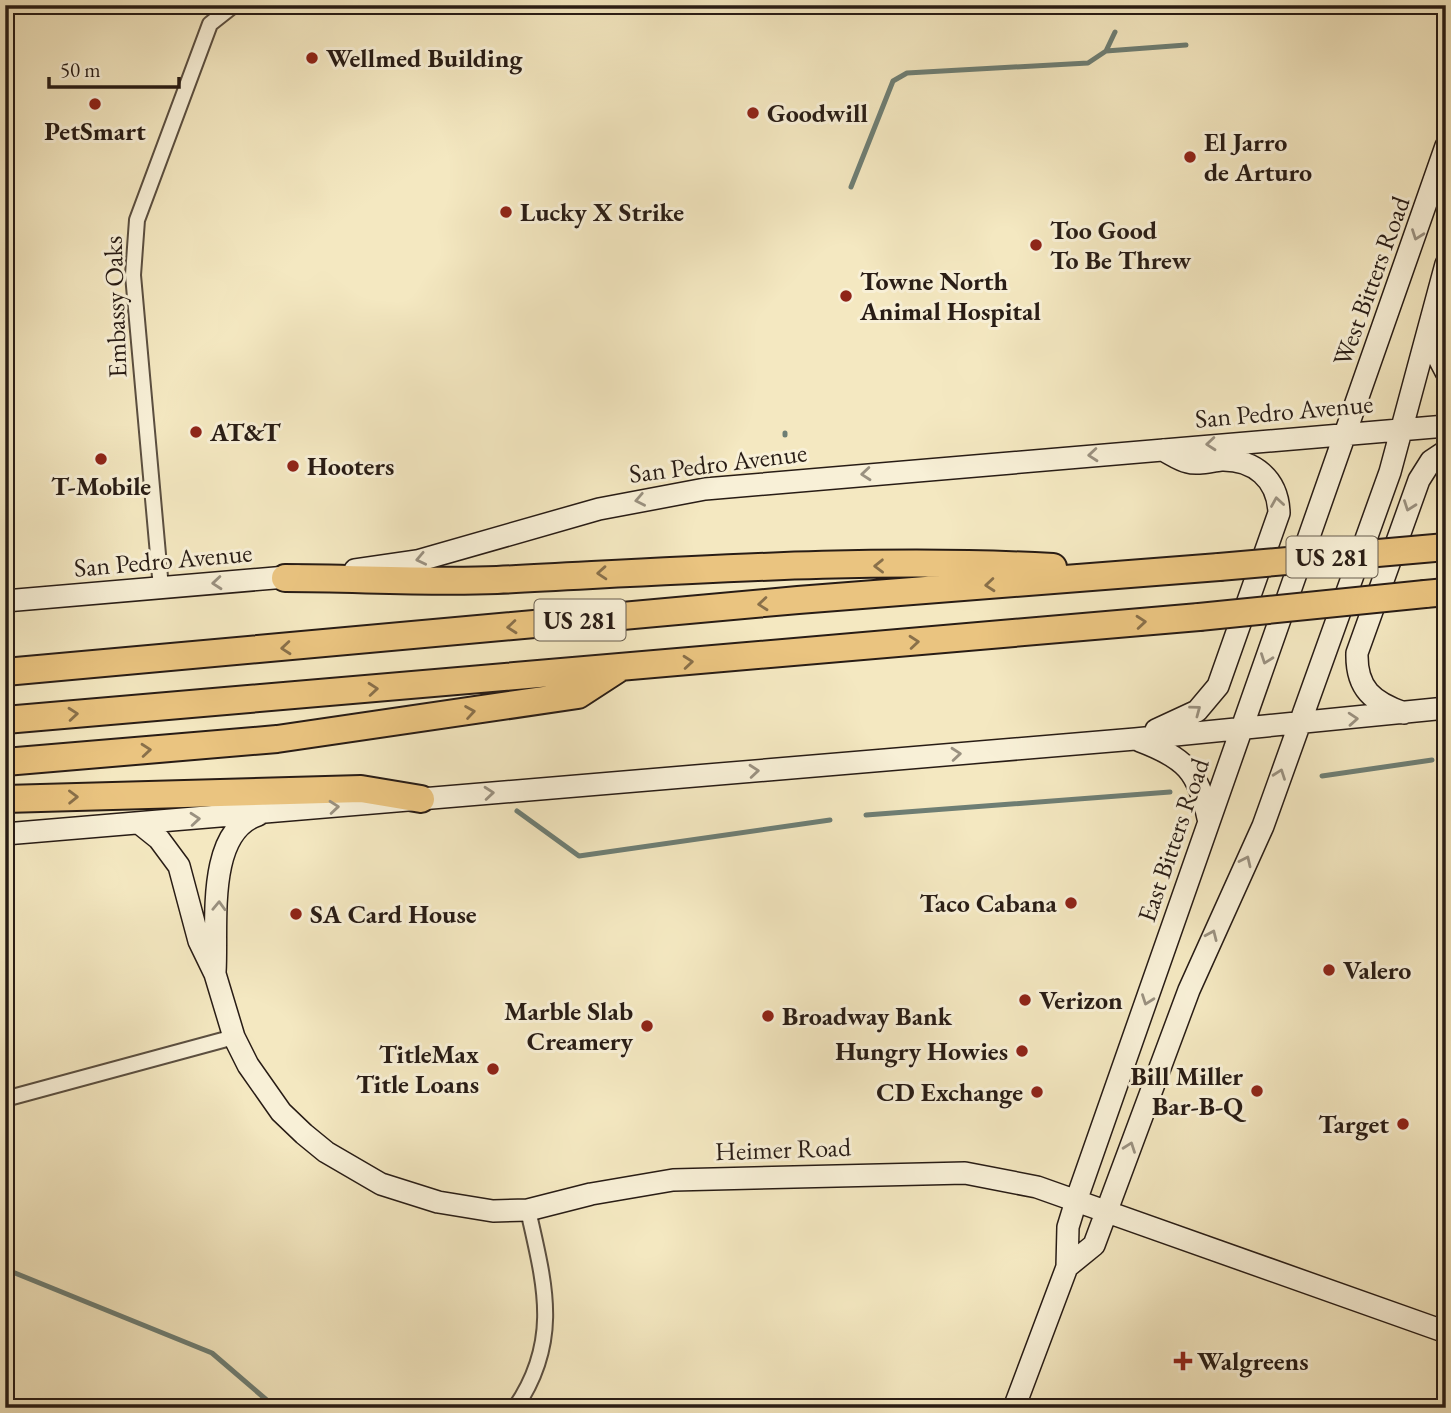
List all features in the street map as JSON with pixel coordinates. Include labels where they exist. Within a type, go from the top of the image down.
[{"type":"highway","name":"US 281","points":[[5,672],[798,600],[1446,548]]},
{"type":"highway","points":[[285,578],[494,580],[657,569],[996,564],[1156,572]]},
{"type":"highway","name":"US 281","points":[[5,720],[1199,617],[1435,593]]},
{"type":"highway","points":[[5,762],[278,738],[578,695],[620,667]]},
{"type":"highway","points":[[5,799],[361,789],[421,799]]},
{"type":"main road","name":"West Bitters Road","points":[[1347,434],[1446,146]]},
{"type":"main road","points":[[1067,1267],[1094,1245],[1189,990],[1263,826],[1390,472],[1446,264]]},
{"type":"main road","points":[[1431,314],[1432,344],[1446,372]]},
{"type":"main road","name":"San Pedro Avenue","points":[[5,601],[285,578],[417,561],[568,517],[682,492],[1446,426]]},
{"type":"main road","name":"East Bitters Road","points":[[1014,1408],[1067,1267],[1068,1227],[1076,1201],[1171,935],[1208,818],[1347,434]]},
{"type":"main road","points":[[1135,738],[1186,718],[1201,708],[1213,694],[1222,677],[1279,513],[1274,489],[1267,477],[1254,466],[1230,460],[1189,463],[1161,449]]},
{"type":"main road","points":[[1406,714],[1379,703],[1366,693],[1359,674],[1358,650],[1419,480],[1429,464],[1446,451]]},
{"type":"main road","points":[[5,835],[1241,729],[1446,708]]},
{"type":"main road","points":[[1135,738],[1164,750],[1185,764],[1199,785],[1208,818]]},
{"type":"main road","name":"Heimer Road","points":[[215,974],[219,873],[224,848],[235,829],[244,821],[267,813]]},
{"type":"main road","name":"Heimer Road","points":[[139,823],[159,839],[179,866],[199,941],[215,974],[234,1037],[248,1065],[281,1112],[325,1151],[381,1184],[438,1202],[494,1211],[528,1210],[591,1194],[673,1180],[915,1172],[965,1173],[1037,1187],[1446,1332]]},
{"type":"street","name":"Embassy Oaks","points":[[161,588],[133,275],[137,220],[210,24],[233,5]]},
{"type":"street","points":[[5,1099],[234,1037]]},
{"type":"street","points":[[515,1408],[526,1391],[540,1351],[546,1308],[528,1210]]},
{"type":"waterway","points":[[1106,51],[1115,32]]},
{"type":"waterway","points":[[851,187],[893,81],[907,73],[1088,63],[1106,51],[1186,45]]},
{"type":"waterway","points":[[1322,776],[1432,760]]},
{"type":"waterway","points":[[866,815],[1170,792]]},
{"type":"waterway","points":[[517,811],[579,856],[830,820]]},
{"type":"waterway","points":[[5,1269],[212,1353],[276,1408]]},
{"type":"place","name":"Wellmed Building","points":[[312,58]]},
{"type":"place","name":"PetSmart","points":[[95,104]]},
{"type":"place","name":"Goodwill","points":[[753,113]]},
{"type":"place","name":"El Jarro de Arturo","points":[[1190,157]]},
{"type":"place","name":"Lucky X Strike","points":[[506,212]]},
{"type":"place","name":"Too Good To Be Threw","points":[[1036,245]]},
{"type":"place","name":"Towne North Animal Hospital","points":[[846,296]]},
{"type":"place","name":"AT&T","points":[[196,432]]},
{"type":"place","name":"T-Mobile","points":[[101,459]]},
{"type":"place","name":"Hooters","points":[[293,466]]},
{"type":"place","name":"Taco Cabana","points":[[1071,903]]},
{"type":"place","name":"SA Card House","points":[[296,914]]},
{"type":"place","name":"Valero","points":[[1329,970]]},
{"type":"place","name":"Verizon","points":[[1025,1000]]},
{"type":"place","name":"Broadway Bank","points":[[768,1016]]},
{"type":"place","name":"Marble Slab Creamery","points":[[647,1026]]},
{"type":"place","name":"Hungry Howies","points":[[1022,1051]]},
{"type":"place","name":"TitleMax Title Loans","points":[[493,1069]]},
{"type":"place","name":"Bill Miller Bar-B-Q","points":[[1257,1091]]},
{"type":"place","name":"CD Exchange","points":[[1037,1092]]},
{"type":"place","name":"Target","points":[[1403,1124]]},
{"type":"place","name":"Walgreens","points":[[1183,1361]]}]
